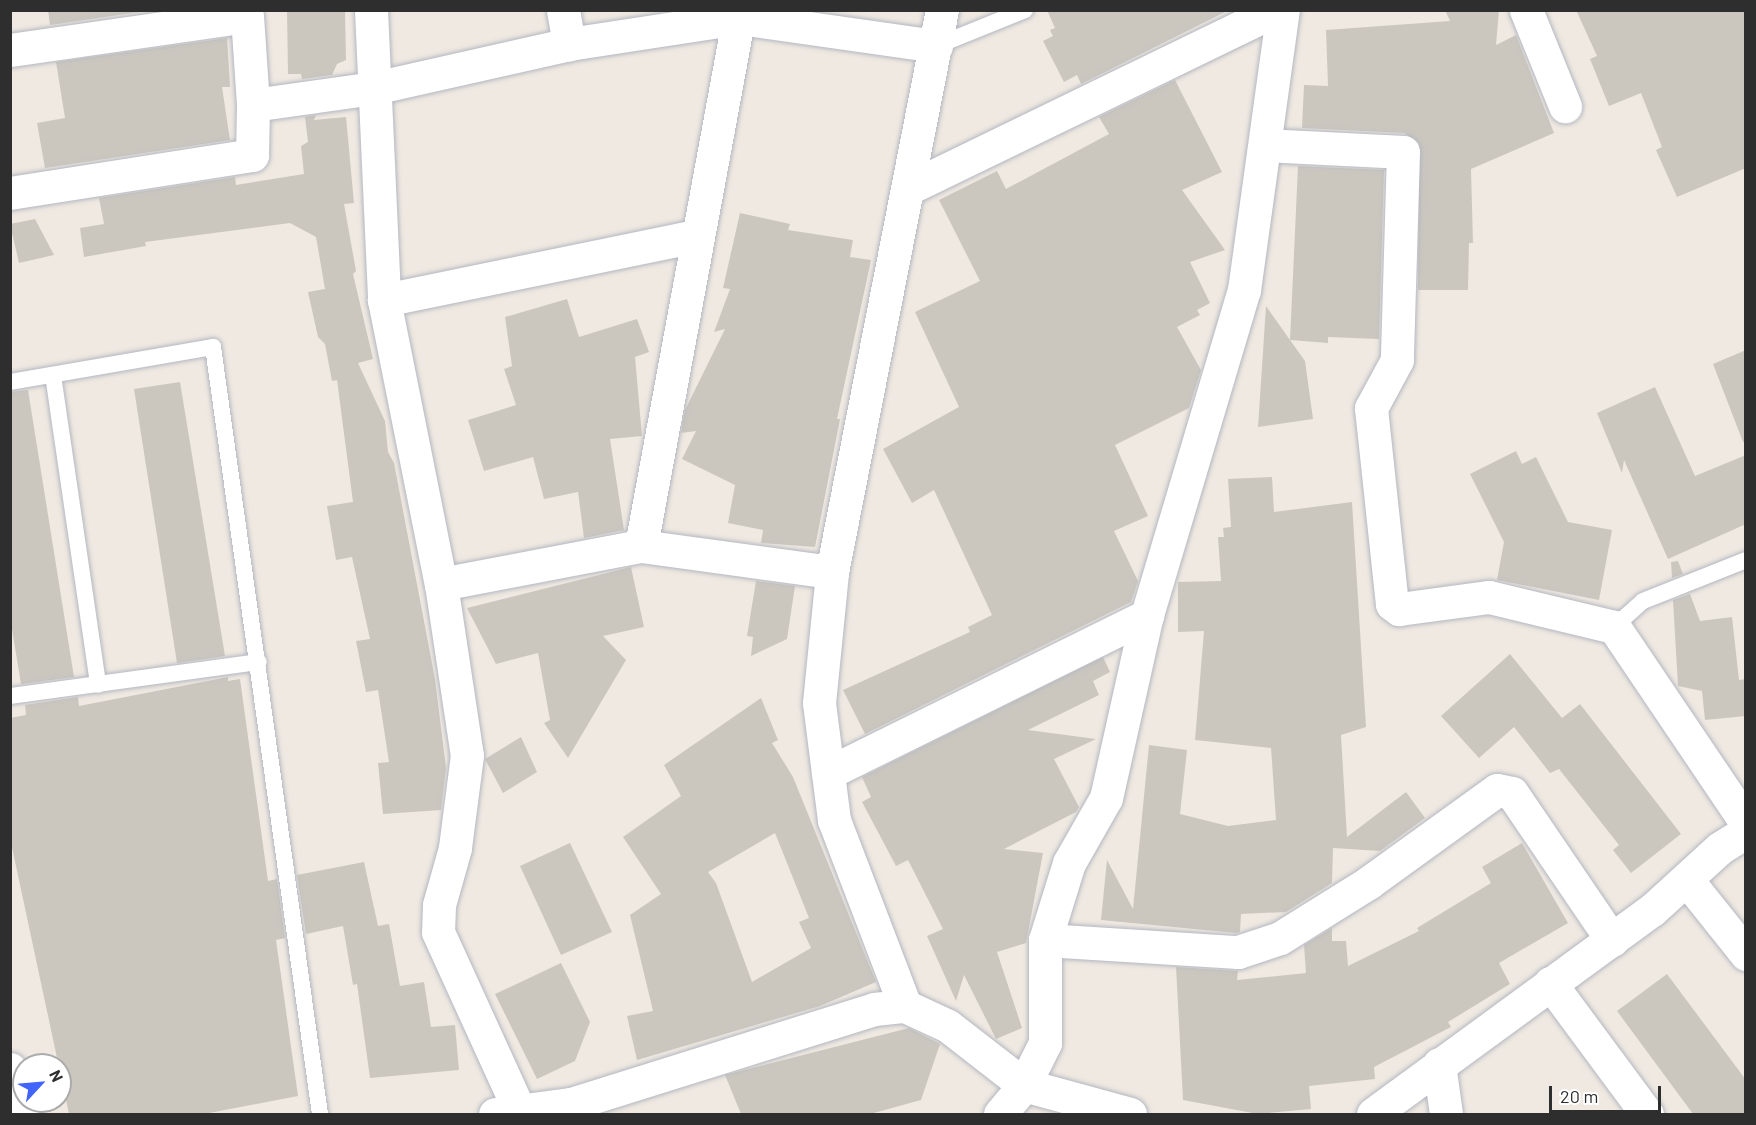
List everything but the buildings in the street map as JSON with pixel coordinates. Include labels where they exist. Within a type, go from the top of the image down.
[{"type":"street","points":[[371,10],[384,300],[441,584],[467,755],[455,848],[439,905],[438,932],[512,1113],[571,1104],[874,1009],[905,1006],[948,1026],[1024,1085],[1130,1114]]},
{"type":"street","points":[[563,10],[570,44]]},
{"type":"street","points":[[905,1006],[834,820],[819,703],[832,572],[909,188],[942,10]]},
{"type":"street","points":[[909,188],[1276,10]]},
{"type":"street","points":[[1000,1114],[1024,1085],[1045,1043],[1045,940],[1069,863],[1106,798],[1147,615],[1244,290],[1283,10]]},
{"type":"street","points":[[1526,10],[1565,106]]},
{"type":"street","points":[[253,105],[374,88],[570,44],[740,14],[936,46]]},
{"type":"street","points":[[641,546],[696,236],[740,14]]},
{"type":"street","points":[[10,50],[247,16],[253,105],[252,155],[10,193]]},
{"type":"street","points":[[1265,144],[1403,152],[1397,360],[1371,408],[1392,604],[1399,609],[1489,597],[1614,627],[1746,823]]},
{"type":"street","points":[[384,300],[696,236]]},
{"type":"street","points":[[441,584],[641,546],[832,572]]},
{"type":"street","points":[[828,773],[1147,615]]},
{"type":"street","points":[[1045,940],[1238,952],[1280,938],[1368,883],[1497,790],[1512,793],[1612,940]]},
{"type":"street","points":[[1373,1114],[1612,940],[1687,880],[1720,848],[1746,832]]},
{"type":"street","points":[[1687,880],[1746,954]]},
{"type":"street","points":[[1550,983],[1647,1114]]},
{"type":"street","points":[[1439,1064],[1446,1114]]},
{"type":"lane","points":[[936,46],[1025,10]]},
{"type":"lane","points":[[10,382],[213,348],[259,662],[257,676],[320,1114]]},
{"type":"lane","points":[[53,375],[98,685]]},
{"type":"lane","points":[[1614,627],[1643,601],[1746,560]]},
{"type":"lane","points":[[10,696],[259,662]]}]
